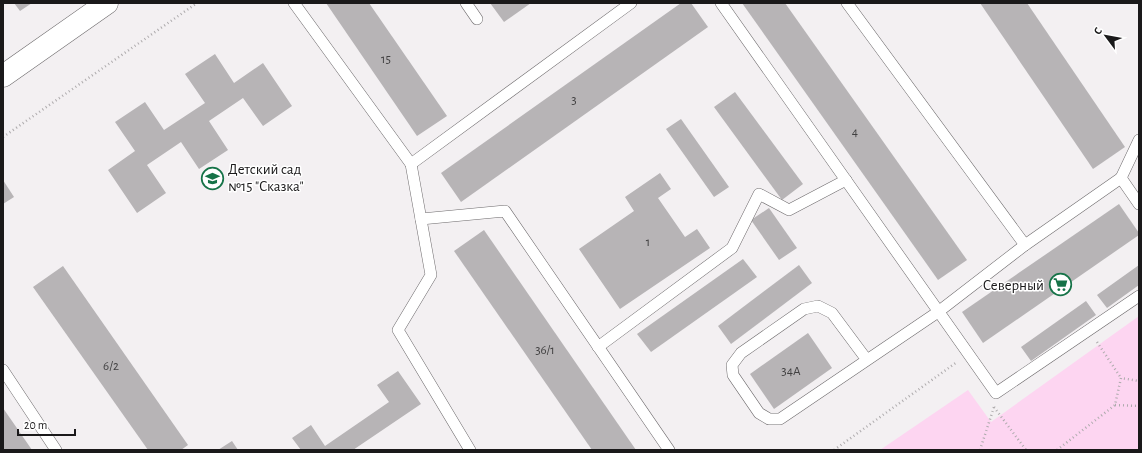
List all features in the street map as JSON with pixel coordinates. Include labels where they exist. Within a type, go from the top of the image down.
[{"type":"street","points":[[3,76],[107,3]]},
{"type":"lane","points":[[294,3],[411,164],[431,275],[398,330],[470,450]]},
{"type":"lane","points":[[466,3],[477,19]]},
{"type":"lane","points":[[411,164],[631,3]]},
{"type":"lane","points":[[721,3],[996,394],[1139,296]]},
{"type":"lane","points":[[847,3],[1025,245]]},
{"type":"lane","points":[[867,360],[832,313],[818,306],[804,309],[741,353],[732,365],[733,375],[759,413],[769,419],[780,419],[938,312],[1025,245],[1121,178],[1139,140]]},
{"type":"lane","points":[[1121,178],[1139,204]]},
{"type":"lane","points":[[598,347],[732,248],[759,194],[789,210],[846,180]]},
{"type":"lane","points":[[421,219],[505,211],[669,450]]},
{"type":"lane","points":[[3,370],[56,450]]},
{"type":"path","points":[[3,137],[197,3]]},
{"type":"path","points":[[1088,330],[1121,378],[1139,381]]},
{"type":"path","points":[[834,450],[968,355]]},
{"type":"path","points":[[1057,450],[1115,405],[1121,378]]},
{"type":"path","points":[[980,450],[994,407],[996,394]]},
{"type":"path","points":[[1115,405],[1139,406]]},
{"type":"path","points":[[994,407],[1026,450]]},
{"type":"shaded area","points":[[1139,316],[1139,450],[880,450],[968,390],[991,422]]},
{"type":"building","points":[[14,3],[32,3],[20,11]]},
{"type":"building","points":[[326,3],[369,3],[447,116],[417,136]]},
{"type":"building","points":[[490,3],[531,3],[504,22]]},
{"type":"building","points":[[681,3],[691,3],[708,27],[461,202],[441,173]]},
{"type":"building","points":[[742,3],[785,3],[967,260],[938,280]]},
{"type":"building","points":[[980,3],[1027,3],[1125,147],[1093,169]]},
{"type":"building","points":[[215,54],[234,83],[263,63],[292,106],[263,126],[243,98],[209,121],[228,150],[199,169],[181,142],[147,165],[166,193],[137,213],[108,170],[135,151],[115,122],[145,102],[164,130],[205,103],[185,74]]},
{"type":"building","points":[[735,92],[803,184],[782,200],[714,107]]},
{"type":"building","points":[[681,119],[729,187],[714,197],[666,129]]},
{"type":"building","points":[[660,173],[671,189],[658,198],[685,237],[697,229],[710,248],[620,309],[579,249],[634,211],[625,197]]},
{"type":"building","points":[[3,180],[14,197],[3,204]]},
{"type":"building","points":[[1119,204],[1139,235],[983,343],[962,312]]},
{"type":"building","points":[[769,208],[797,248],[779,260],[751,220]]},
{"type":"building","points":[[484,230],[636,450],[592,450],[454,251]]},
{"type":"building","points":[[743,259],[757,277],[651,352],[637,334]]},
{"type":"building","points":[[799,265],[812,283],[731,344],[718,326]]},
{"type":"building","points":[[1139,265],[1139,285],[1107,308],[1097,295]]},
{"type":"building","points":[[63,266],[188,445],[181,450],[148,450],[33,287]]},
{"type":"building","points":[[1086,301],[1096,315],[1031,361],[1021,347]]},
{"type":"building","points":[[808,333],[832,368],[774,409],[750,374]]},
{"type":"building","points":[[398,371],[421,404],[353,450],[301,450],[292,438],[311,425],[325,446],[389,402],[377,385]]},
{"type":"building","points":[[3,408],[32,450],[3,450]]},
{"type":"building","points":[[232,441],[238,450],[218,450]]},
{"type":"place","name":"Детский сад №15 \"Сказка\"","points":[[213,178]]},
{"type":"place","name":"Северный","points":[[1060,285]]}]
